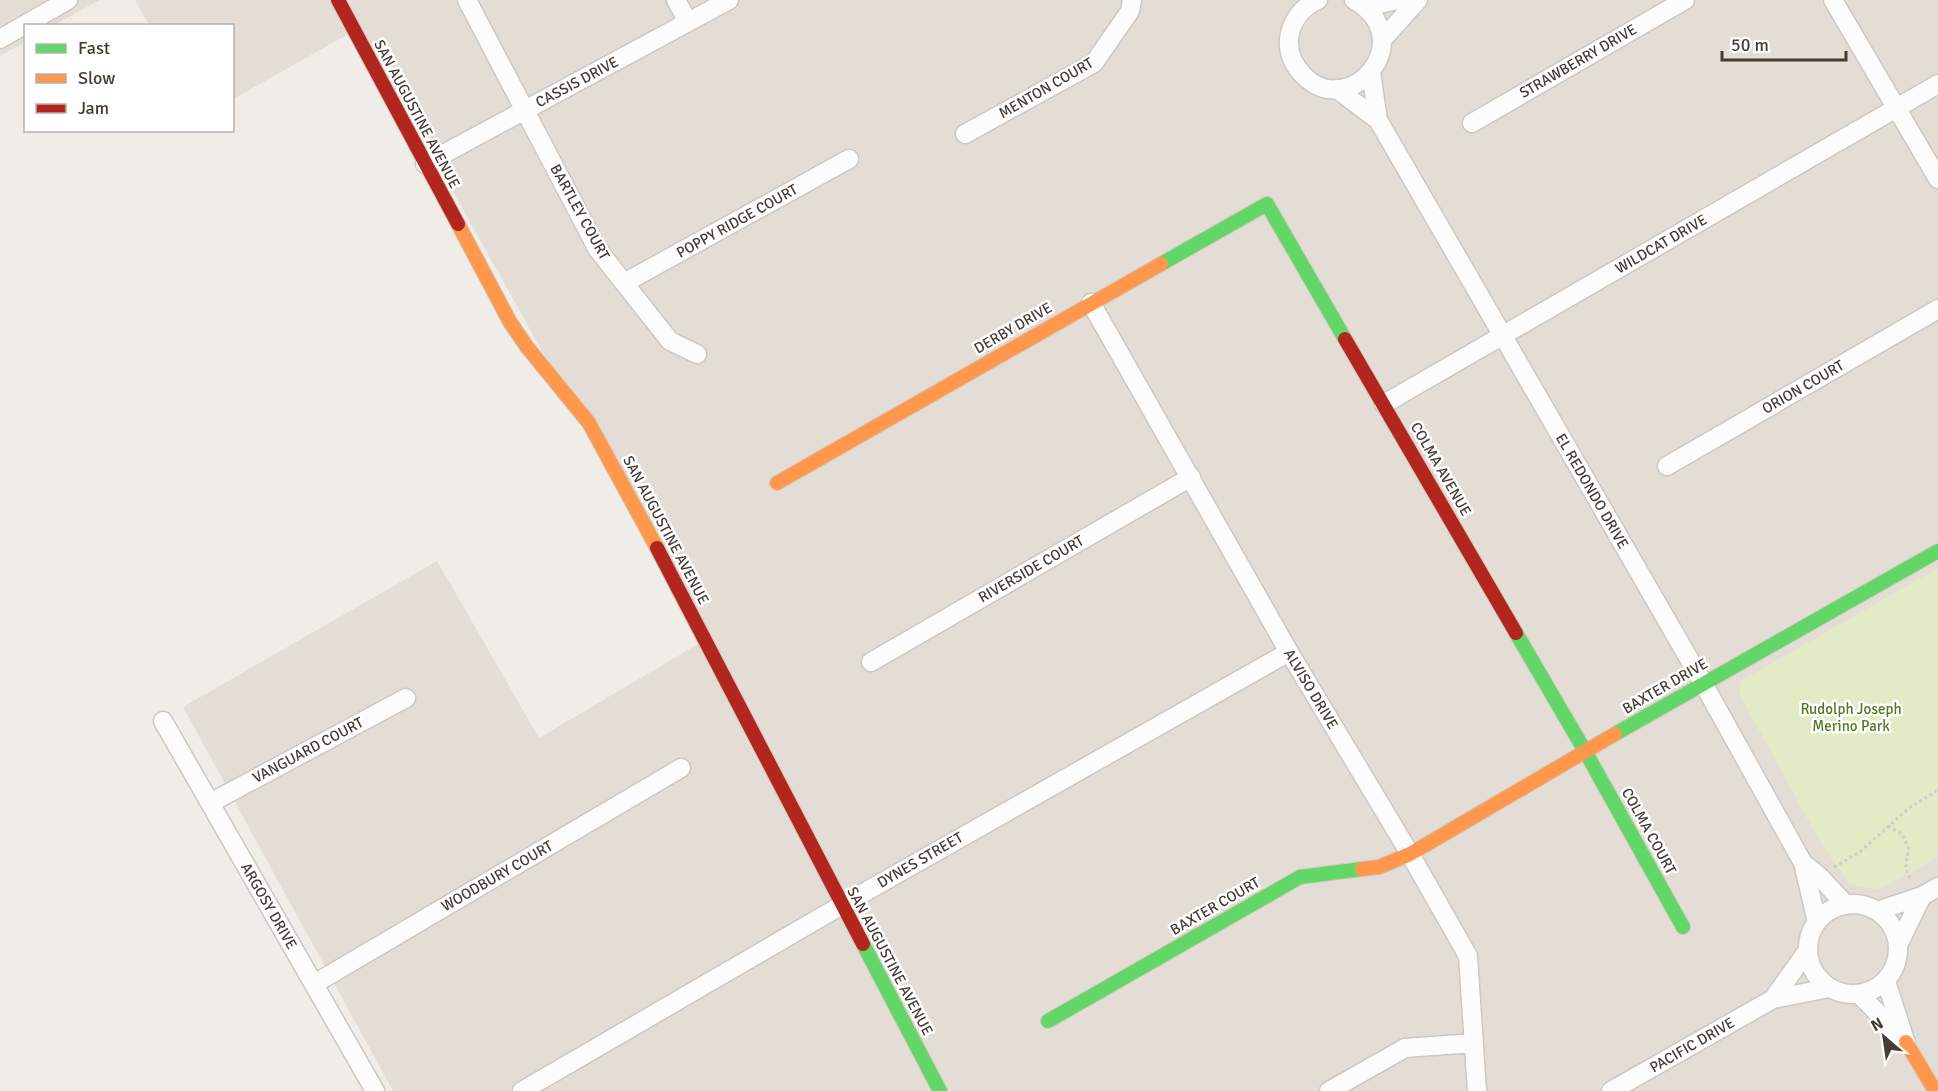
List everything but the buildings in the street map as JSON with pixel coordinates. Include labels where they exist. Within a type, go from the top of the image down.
[{"type":"street","points":[[26,24],[68,0]]},
{"type":"street","name":"SAN AUGUSTINE AVENUE","points":[[338,0],[510,322],[527,347],[589,423],[614,466],[940,1091]]},
{"type":"street","name":"BARTLEY COURT","points":[[467,0],[598,250],[670,341],[698,354]]},
{"type":"street","points":[[676,0],[688,22]]},
{"type":"street","name":"CASSIS DRIVE","points":[[424,164],[729,0]]},
{"type":"street","name":"MENTON COURT","points":[[965,134],[1095,63],[1130,11],[1132,0]]},
{"type":"street","points":[[1318,0],[1300,6],[1292,25],[1289,40],[1290,55],[1297,69],[1308,80],[1322,87],[1337,89],[1350,87],[1361,81],[1377,63],[1382,40],[1380,28],[1374,16],[1360,3]]},
{"type":"street","points":[[1360,3],[1397,0]]},
{"type":"street","points":[[1382,40],[1418,0]]},
{"type":"street","name":"STRAWBERRY DRIVE","points":[[1472,123],[1685,0]]},
{"type":"street","points":[[1833,0],[1938,179]]},
{"type":"street","points":[[0,39],[24,25]]},
{"type":"street","name":"EL REDONDO DRIVE","points":[[1371,72],[1378,120],[1703,683],[1803,863],[1817,922]]},
{"type":"street","name":"WILDCAT DRIVE","points":[[1384,404],[1938,84]]},
{"type":"street","name":"EL REDONDO DRIVE","points":[[1337,89],[1378,120]]},
{"type":"street","name":"POPPY RIDGE COURT","points":[[624,283],[849,159]]},
{"type":"street","name":"DERBY DRIVE","points":[[777,483],[1267,204]]},
{"type":"street","name":"COLMA AVENUE","points":[[1267,204],[1586,751]]},
{"type":"street","name":"ALVISO DRIVE","points":[[1091,303],[1289,652],[1468,956],[1477,1091]]},
{"type":"street","name":"ORION COURT","points":[[1667,466],[1938,309]]},
{"type":"street","name":"RIVERSIDE COURT","points":[[871,662],[1191,477]]},
{"type":"street","name":"BAXTER DRIVE","points":[[1410,854],[1703,683],[1938,551]]},
{"type":"street","name":"DYNES STREET","points":[[522,1091],[842,905],[1289,652]]},
{"type":"street","name":"VANGUARD COURT","points":[[210,803],[406,698]]},
{"type":"street","name":"ARGOSY DRIVE","points":[[164,721],[375,1091]]},
{"type":"street","name":"COLMA COURT","points":[[1586,751],[1683,927]]},
{"type":"street","name":"WOODBURY COURT","points":[[314,984],[681,768]]},
{"type":"street","name":"BAXTER COURT","points":[[1048,1021],[1300,877],[1379,867],[1410,854]]},
{"type":"street","name":"EL REDONDO DRIVE","points":[[1803,863],[1820,876],[1845,905]]},
{"type":"street","points":[[1877,910],[1930,892]]},
{"type":"street","points":[[1899,943],[1894,927],[1877,910],[1863,905],[1845,905],[1837,907],[1817,922],[1810,937],[1808,950],[1811,966],[1819,979],[1829,988],[1844,994],[1860,995],[1869,992],[1886,981],[1892,972],[1899,943],[1930,892]]},
{"type":"street","name":"PACIFIC DRIVE","points":[[1773,999],[1808,950]]},
{"type":"street","points":[[1886,981],[1906,1042],[1935,1091]]},
{"type":"street","name":"PACIFIC DRIVE","points":[[1611,1091],[1773,999],[1829,988]]},
{"type":"street","points":[[1860,995],[1906,1042]]},
{"type":"street","points":[[1329,1091],[1405,1048],[1474,1043]]},
{"type":"path","points":[[1820,876],[1860,852],[1909,808],[1938,790]]},
{"type":"path","points":[[1888,826],[1902,834],[1909,850],[1905,862],[1906,872],[1930,892]]},
{"type":"shaded area","points":[[0,0],[100,0],[56,24],[24,24],[24,43],[0,56]]},
{"type":"shaded area","points":[[135,0],[1938,0],[1938,1091],[393,1091],[183,707],[437,561],[539,738],[698,644],[589,435],[361,27],[234,98],[234,24],[148,24]]},
{"type":"green space","name":"Rudolph Joseph Merino Park","points":[[1938,568],[1938,857],[1879,890],[1849,884],[1819,840],[1741,697],[1739,682]]},
{"type":"traffic: fast","points":[[1161,264],[1267,204],[1345,339]]},
{"type":"traffic: fast","points":[[1615,734],[1938,551]]},
{"type":"traffic: fast","points":[[1516,633],[1683,927]]},
{"type":"traffic: fast","points":[[1048,1021],[1300,877],[1362,869]]},
{"type":"traffic: fast","points":[[863,944],[940,1091]]},
{"type":"traffic: slow","points":[[458,224],[510,322],[527,347],[589,423],[657,548]]},
{"type":"traffic: slow","points":[[777,483],[1161,264]]},
{"type":"traffic: slow","points":[[1362,869],[1379,867],[1410,854],[1615,734]]},
{"type":"traffic: slow","points":[[1906,1042],[1935,1091]]},
{"type":"traffic: jam","points":[[338,0],[458,224]]},
{"type":"traffic: jam","points":[[1345,339],[1516,633]]},
{"type":"traffic: jam","points":[[657,548],[863,944]]}]
